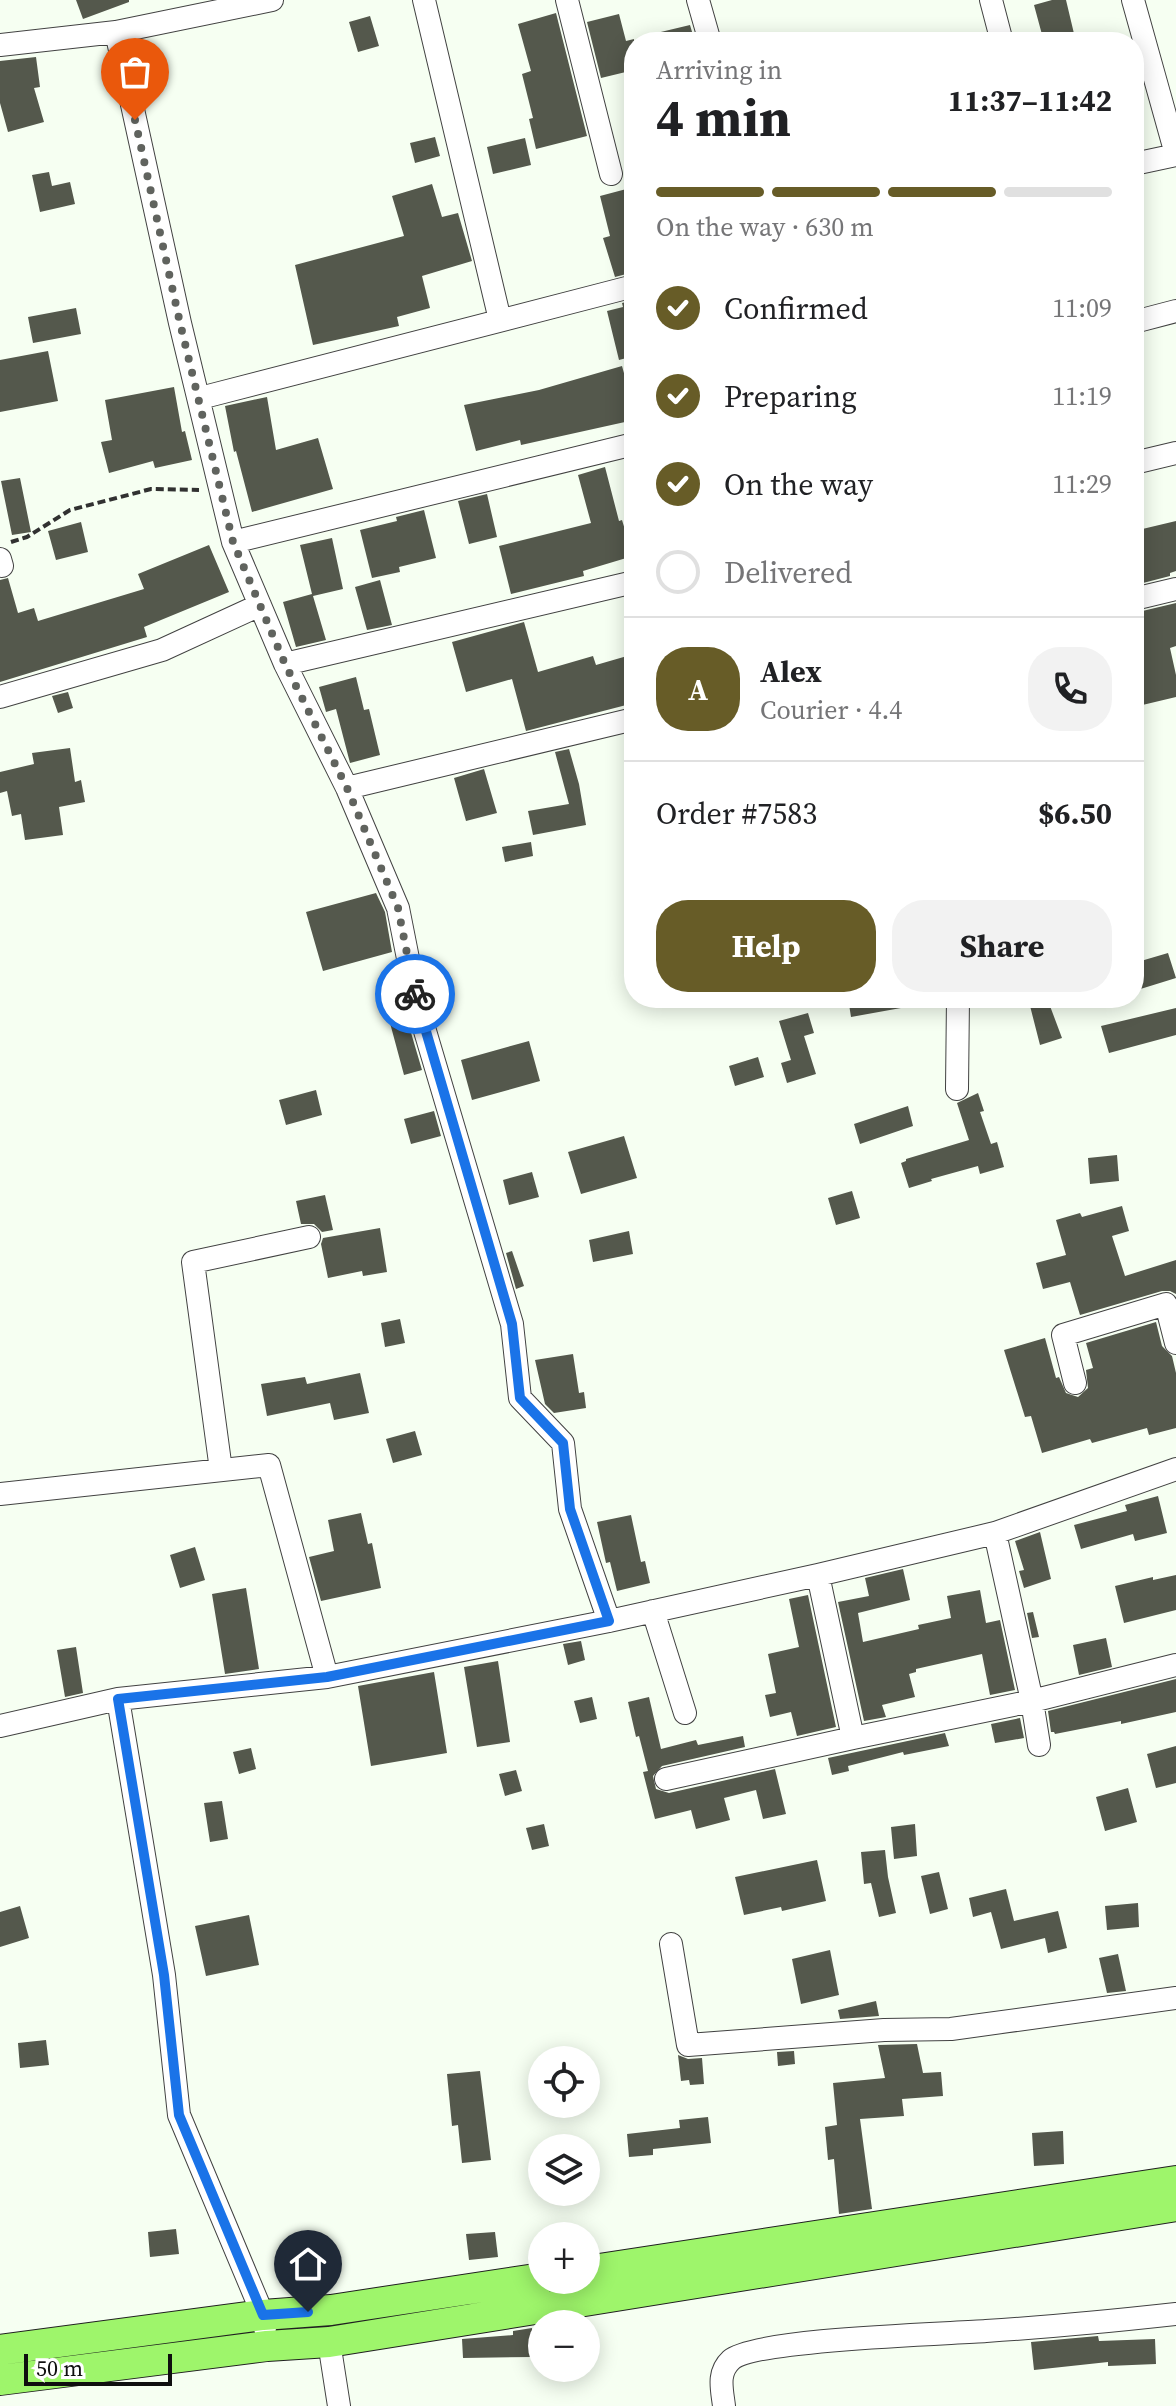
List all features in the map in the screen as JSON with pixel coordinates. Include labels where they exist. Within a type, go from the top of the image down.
[{"type":"main road","points":[[600,2269],[1176,2181]]},
{"type":"main road","points":[[0,2380],[267,2346],[329,2342],[1176,2206]]},
{"type":"main road","points":[[0,2350],[263,2315],[331,2310],[528,2280]]},
{"type":"street","points":[[0,45],[116,32],[272,0]]},
{"type":"street","points":[[424,0],[500,320]]},
{"type":"street","points":[[567,0],[611,174]]},
{"type":"street","points":[[698,0],[707,32]]},
{"type":"street","points":[[991,0],[999,32]]},
{"type":"street","points":[[1133,0],[1142,32]]},
{"type":"street","points":[[116,32],[180,323],[233,542],[285,664],[347,788],[398,908],[417,1004],[512,1324],[520,1398],[563,1443],[570,1509],[609,1621]]},
{"type":"street","points":[[1144,39],[1176,154],[1144,162]]},
{"type":"street","points":[[208,396],[624,289]]},
{"type":"street","points":[[1144,319],[1176,311]]},
{"type":"street","points":[[233,542],[624,446]]},
{"type":"street","points":[[1144,461],[1176,453]]},
{"type":"street","points":[[285,664],[624,584]]},
{"type":"street","points":[[1144,597],[1176,589]]},
{"type":"street","points":[[0,697],[162,650],[260,605]]},
{"type":"street","points":[[347,788],[624,721]]},
{"type":"street","points":[[957,1089],[958,1008]]},
{"type":"street","points":[[221,1470],[193,1262],[309,1237]]},
{"type":"street","points":[[1075,1383],[1063,1335],[1166,1304],[1176,1343]]},
{"type":"street","points":[[0,1494],[269,1465],[327,1677]]},
{"type":"street","points":[[0,1726],[118,1699],[327,1677],[609,1621],[995,1533],[1176,1469]]},
{"type":"street","points":[[995,1533],[1039,1745]]},
{"type":"street","points":[[818,1575],[853,1738]]},
{"type":"street","points":[[653,1611],[685,1713]]},
{"type":"street","points":[[666,1779],[1032,1701],[1176,1665]]},
{"type":"street","points":[[118,1699],[164,1975],[179,2115],[263,2315],[267,2346]]},
{"type":"street","points":[[671,1944],[688,2045],[884,2030],[951,2029],[1176,1998]]},
{"type":"street","points":[[724,2406],[721,2375],[732,2359],[756,2351],[850,2339],[1176,2314]]},
{"type":"street","points":[[329,2342],[339,2406]]},
{"type":"path","points":[[1,557],[70,510],[151,489],[206,490]]},
{"type":"building","points":[[76,0],[129,0],[129,2],[83,19]]},
{"type":"building","points":[[1066,0],[1074,32],[1041,32],[1034,5]]},
{"type":"building","points":[[556,13],[587,136],[536,149],[529,119],[533,118],[522,74],[531,71],[518,24]]},
{"type":"building","points":[[619,14],[624,33],[624,72],[601,78],[587,22]]},
{"type":"building","points":[[370,16],[379,46],[358,52],[349,22]]},
{"type":"building","points":[[690,25],[692,32],[661,32]]},
{"type":"building","points":[[36,57],[40,87],[34,88],[44,122],[8,132],[0,103],[0,61]]},
{"type":"building","points":[[435,137],[440,156],[415,163],[410,143]]},
{"type":"building","points":[[525,138],[531,165],[493,174],[487,147]]},
{"type":"building","points":[[49,172],[52,186],[70,182],[75,204],[40,212],[32,175]]},
{"type":"building","points":[[432,184],[442,217],[458,213],[472,261],[422,276],[430,308],[397,317],[399,326],[313,345],[295,265],[404,236],[392,196]]},
{"type":"building","points":[[624,190],[624,275],[615,277],[603,238],[610,236],[600,196]]},
{"type":"building","points":[[624,302],[624,359],[619,360],[607,311],[623,307]]},
{"type":"building","points":[[76,308],[81,334],[33,343],[28,317]]},
{"type":"building","points":[[48,351],[58,401],[0,412],[0,360]]},
{"type":"building","points":[[622,366],[624,422],[521,445],[520,440],[476,451],[464,405],[539,390]]},
{"type":"building","points":[[174,387],[182,432],[185,431],[192,460],[155,468],[153,461],[109,473],[101,442],[112,440],[105,400]]},
{"type":"building","points":[[267,397],[276,450],[318,438],[333,489],[252,512],[234,452],[225,406]]},
{"type":"building","points":[[605,467],[619,521],[622,520],[624,527],[624,559],[583,571],[584,576],[511,594],[499,546],[591,523],[578,475]]},
{"type":"building","points":[[20,478],[31,532],[12,535],[1,481]]},
{"type":"building","points":[[487,494],[497,537],[469,544],[458,501]]},
{"type":"building","points":[[424,510],[436,558],[399,567],[400,572],[372,578],[360,530],[397,521],[396,517]]},
{"type":"building","points":[[1176,521],[1176,571],[1170,576],[1144,583],[1144,529]]},
{"type":"building","points":[[81,522],[88,552],[56,560],[48,531]]},
{"type":"building","points":[[332,538],[343,589],[313,596],[326,640],[296,647],[283,602],[312,594],[300,545]]},
{"type":"building","points":[[209,545],[229,592],[144,627],[147,637],[0,682],[0,580],[8,578],[18,613],[34,608],[38,621],[144,589],[138,574]]},
{"type":"building","points":[[380,580],[392,625],[367,630],[355,587]]},
{"type":"building","points":[[1176,603],[1176,646],[1170,648],[1176,675],[1176,697],[1144,705],[1144,611]]},
{"type":"building","points":[[524,622],[538,672],[593,656],[596,665],[624,657],[624,706],[526,731],[512,679],[466,692],[452,642]]},
{"type":"building","points":[[356,677],[364,710],[369,709],[380,755],[350,763],[336,709],[326,712],[319,687]]},
{"type":"building","points":[[68,692],[73,708],[58,713],[52,696]]},
{"type":"building","points":[[70,748],[75,782],[81,780],[85,802],[59,807],[63,835],[25,840],[21,814],[12,816],[7,791],[0,793],[0,772],[34,764],[32,753]]},
{"type":"building","points":[[569,749],[586,825],[533,835],[528,811],[569,804],[555,752]]},
{"type":"building","points":[[484,769],[497,813],[466,821],[454,778]]},
{"type":"building","points":[[531,842],[533,856],[505,862],[502,847]]},
{"type":"building","points":[[376,893],[385,912],[392,952],[323,971],[306,912]]},
{"type":"building","points":[[1168,953],[1176,978],[1144,988],[1144,960]]},
{"type":"building","points":[[850,1008],[901,1008],[851,1017]]},
{"type":"building","points":[[1031,1008],[1051,1008],[1062,1038],[1040,1045]]},
{"type":"building","points":[[1176,1008],[1176,1035],[1109,1053],[1101,1026]]},
{"type":"building","points":[[808,1013],[814,1033],[804,1036],[816,1074],[787,1083],[781,1063],[791,1060],[779,1021]]},
{"type":"building","points":[[407,1019],[422,1070],[404,1075],[390,1023]]},
{"type":"building","points":[[529,1041],[540,1081],[472,1100],[461,1060]]},
{"type":"building","points":[[758,1057],[764,1077],[735,1086],[729,1066]]},
{"type":"building","points":[[316,1090],[322,1115],[286,1125],[279,1100]]},
{"type":"building","points":[[978,1093],[984,1111],[980,1112],[991,1144],[997,1142],[1004,1167],[980,1174],[978,1166],[909,1188],[901,1163],[969,1140],[957,1103]]},
{"type":"building","points":[[908,1106],[913,1126],[860,1144],[854,1124]]},
{"type":"building","points":[[434,1111],[441,1136],[411,1144],[404,1119]]},
{"type":"building","points":[[624,1136],[637,1178],[581,1194],[568,1152]]},
{"type":"building","points":[[1117,1155],[1119,1181],[1090,1184],[1088,1158]]},
{"type":"building","points":[[532,1172],[539,1197],[509,1205],[503,1180]]},
{"type":"building","points":[[852,1191],[860,1218],[836,1225],[828,1198]]},
{"type":"building","points":[[325,1195],[333,1230],[322,1232],[314,1224],[301,1224],[296,1201]]},
{"type":"building","points":[[1122,1206],[1129,1231],[1112,1236],[1125,1276],[1176,1260],[1176,1294],[1162,1291],[1080,1315],[1070,1282],[1043,1289],[1036,1263],[1066,1255],[1056,1220],[1080,1213],[1082,1217]]},
{"type":"building","points":[[380,1228],[387,1272],[363,1276],[362,1271],[328,1278],[321,1244],[323,1238]]},
{"type":"building","points":[[629,1231],[633,1254],[593,1262],[589,1240]]},
{"type":"building","points":[[512,1251],[524,1286],[516,1289],[506,1253]]},
{"type":"building","points":[[400,1319],[405,1343],[385,1347],[381,1323]]},
{"type":"building","points":[[1156,1322],[1162,1346],[1172,1356],[1176,1373],[1176,1428],[1149,1435],[1147,1428],[1092,1443],[1090,1439],[1042,1453],[1031,1416],[1025,1417],[1004,1350],[1045,1338],[1056,1378],[1059,1377],[1066,1393],[1078,1397],[1088,1388],[1086,1370],[1093,1368],[1086,1343]]},
{"type":"building","points":[[573,1354],[579,1393],[584,1392],[586,1408],[554,1413],[545,1404],[535,1360]]},
{"type":"building","points":[[360,1373],[369,1413],[334,1420],[330,1403],[267,1416],[261,1384],[305,1377],[307,1384]]},
{"type":"building","points":[[415,1431],[422,1455],[393,1463],[386,1439]]},
{"type":"building","points":[[1158,1496],[1167,1533],[1135,1541],[1133,1534],[1081,1549],[1074,1525],[1127,1511],[1125,1505]]},
{"type":"building","points":[[361,1513],[368,1544],[372,1543],[381,1588],[321,1601],[309,1557],[334,1551],[328,1520]]},
{"type":"building","points":[[631,1515],[641,1562],[645,1561],[650,1583],[617,1591],[610,1562],[606,1563],[597,1522]]},
{"type":"building","points":[[1040,1532],[1051,1579],[1024,1588],[1019,1571],[1024,1570],[1015,1541]]},
{"type":"building","points":[[195,1547],[205,1580],[180,1588],[170,1555]]},
{"type":"building","points":[[903,1569],[910,1600],[858,1613],[863,1642],[951,1618],[947,1596],[980,1590],[986,1623],[1000,1620],[1015,1690],[990,1695],[982,1654],[916,1669],[916,1672],[909,1674],[915,1697],[882,1705],[886,1717],[864,1721],[838,1602],[869,1596],[865,1578]]},
{"type":"building","points":[[1176,1575],[1176,1610],[1124,1623],[1115,1586]]},
{"type":"building","points":[[246,1588],[259,1669],[225,1674],[212,1594]]},
{"type":"building","points":[[808,1595],[836,1727],[797,1736],[791,1712],[770,1717],[765,1695],[776,1693],[768,1654],[799,1647],[789,1599]]},
{"type":"building","points":[[1033,1612],[1039,1637],[1032,1638],[1027,1613]]},
{"type":"building","points":[[1106,1638],[1112,1667],[1079,1675],[1073,1645]]},
{"type":"building","points":[[581,1641],[585,1660],[568,1665],[563,1644]]},
{"type":"building","points":[[76,1647],[83,1693],[65,1697],[57,1650]]},
{"type":"building","points":[[498,1661],[510,1742],[477,1747],[464,1667]]},
{"type":"building","points":[[434,1672],[447,1753],[371,1766],[358,1686]]},
{"type":"building","points":[[1176,1679],[1176,1712],[1121,1724],[1121,1721],[1055,1734],[1051,1732],[1048,1711]]},
{"type":"building","points":[[592,1697],[597,1719],[580,1723],[574,1701]]},
{"type":"building","points":[[649,1697],[661,1749],[696,1740],[698,1745],[743,1736],[745,1747],[662,1766],[653,1776],[656,1789],[669,1793],[775,1769],[786,1814],[763,1819],[756,1790],[724,1798],[730,1820],[696,1829],[691,1810],[655,1819],[643,1772],[648,1771],[628,1702]]},
{"type":"building","points":[[1020,1718],[1024,1738],[995,1743],[991,1724]]},
{"type":"building","points":[[945,1733],[949,1746],[904,1755],[903,1752],[848,1766],[849,1771],[832,1775],[828,1758]]},
{"type":"building","points":[[1176,1746],[1176,1783],[1156,1788],[1147,1754]]},
{"type":"building","points":[[251,1748],[256,1769],[239,1774],[233,1752]]},
{"type":"building","points":[[516,1770],[522,1791],[505,1796],[499,1774]]},
{"type":"building","points":[[1128,1788],[1137,1822],[1105,1831],[1096,1797]]},
{"type":"building","points":[[222,1801],[228,1839],[210,1842],[204,1803]]},
{"type":"building","points":[[544,1824],[549,1846],[532,1850],[526,1828]]},
{"type":"building","points":[[915,1824],[917,1856],[894,1859],[891,1827]]},
{"type":"building","points":[[885,1850],[896,1913],[879,1917],[871,1883],[864,1884],[861,1852]]},
{"type":"building","points":[[817,1860],[826,1901],[782,1911],[781,1907],[744,1915],[735,1877]]},
{"type":"building","points":[[939,1872],[948,1909],[930,1914],[921,1876]]},
{"type":"building","points":[[1006,1889],[1014,1921],[1058,1911],[1067,1948],[1048,1953],[1045,1938],[1001,1949],[991,1912],[973,1917],[969,1898]]},
{"type":"building","points":[[1138,1903],[1139,1927],[1107,1930],[1105,1906]]},
{"type":"building","points":[[20,1906],[29,1938],[0,1947],[0,1912]]},
{"type":"building","points":[[249,1915],[259,1965],[206,1976],[195,1926]]},
{"type":"building","points":[[830,1950],[839,1995],[801,2004],[792,1959]]},
{"type":"building","points":[[1118,1954],[1126,1991],[1107,1993],[1099,1958]]},
{"type":"building","points":[[876,2001],[879,2016],[840,2019],[838,2010]]},
{"type":"building","points":[[46,2040],[49,2065],[20,2068],[18,2043]]},
{"type":"building","points":[[917,2044],[923,2073],[941,2072],[943,2096],[902,2099],[904,2116],[860,2119],[872,2209],[839,2214],[834,2159],[828,2160],[825,2127],[837,2125],[833,2083],[885,2078],[878,2045]]},
{"type":"building","points":[[794,2051],[795,2064],[778,2066],[777,2052]]},
{"type":"building","points":[[678,2055],[688,2059],[702,2058],[704,2084],[690,2085],[689,2080],[681,2081]]},
{"type":"building","points":[[480,2071],[491,2160],[462,2163],[458,2125],[452,2126],[447,2074]]},
{"type":"building","points":[[708,2117],[711,2143],[653,2149],[653,2155],[629,2157],[627,2134],[680,2128],[679,2120]]},
{"type":"building","points":[[1063,2131],[1064,2164],[1034,2166],[1032,2133]]},
{"type":"building","points":[[176,2229],[179,2254],[150,2257],[148,2232]]},
{"type":"building","points":[[495,2232],[498,2257],[469,2260],[466,2234]]},
{"type":"building","points":[[528,2329],[528,2357],[463,2358],[462,2339],[513,2335],[513,2331]]},
{"type":"building","points":[[1098,2336],[1099,2341],[1155,2339],[1156,2364],[1108,2366],[1108,2362],[1034,2370],[1031,2342]]},
{"type":"way so far","points":[[135,120],[233,542],[285,664],[347,788],[398,908],[415,994]]},
{"type":"route","points":[[308,2312],[263,2315],[179,2115],[164,1975],[118,1699],[327,1677],[609,1621],[570,1509],[563,1443],[520,1398],[512,1324],[415,994]]}]
